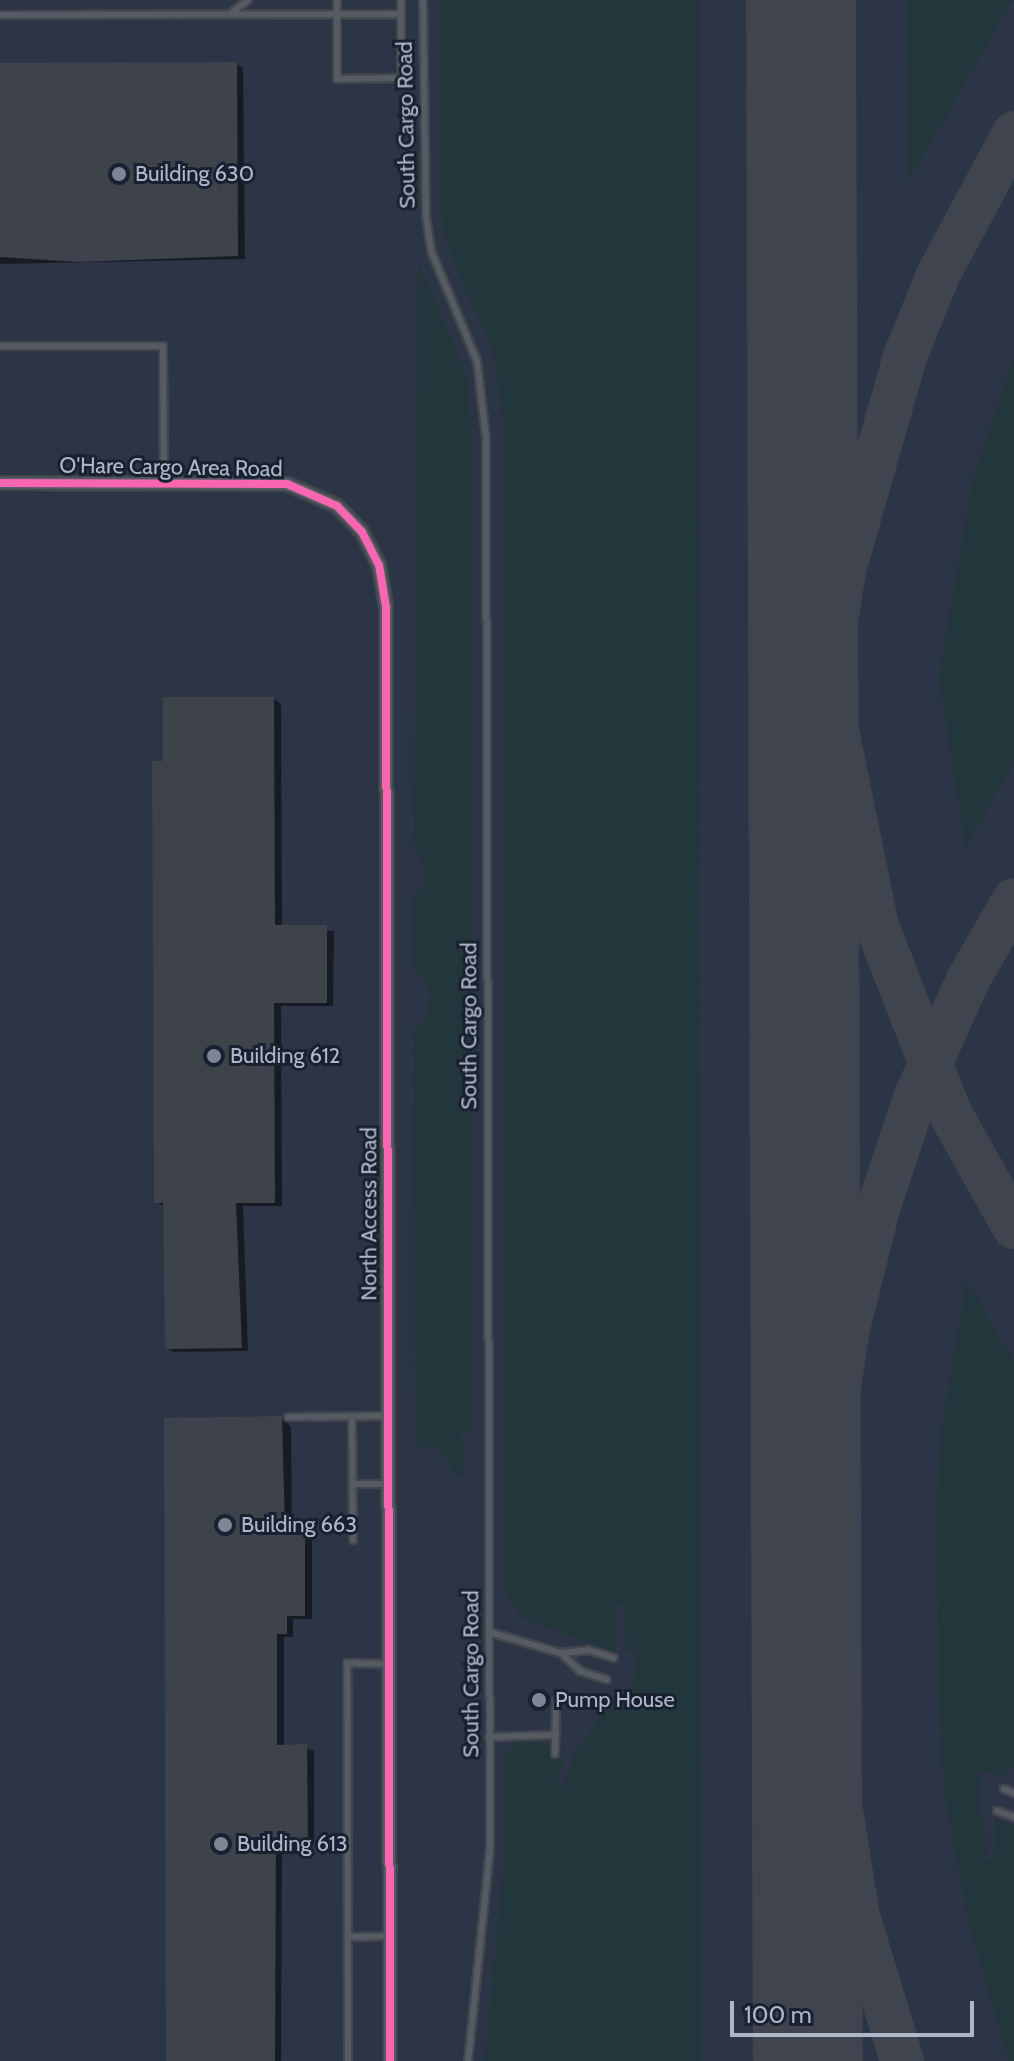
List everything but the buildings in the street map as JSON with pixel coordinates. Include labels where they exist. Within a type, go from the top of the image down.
[{"type":"street","name":"O'Hare Cargo Area Road","points":[[0,483],[287,484],[337,506]]},
{"type":"street","name":"North Access Road","points":[[337,506],[362,532],[379,565],[386,607],[390,1936]]},
{"type":"street","points":[[390,1936],[390,2061]]},
{"type":"lane","points":[[230,14],[248,0]]},
{"type":"lane","points":[[337,0],[337,79],[401,78],[401,0]]},
{"type":"lane","name":"South Cargo Road","points":[[423,0],[426,217],[432,253],[477,361],[486,438],[490,1849],[468,2061]]},
{"type":"lane","points":[[0,15],[401,14]]},
{"type":"lane","points":[[0,346],[163,346],[164,483]]},
{"type":"lane","points":[[288,1417],[388,1416]]},
{"type":"lane","points":[[352,1417],[353,1540]]},
{"type":"lane","points":[[352,1484],[388,1484]]},
{"type":"lane","points":[[489,1632],[561,1653],[588,1650],[614,1658]]},
{"type":"lane","points":[[561,1653],[580,1671],[607,1680]]},
{"type":"lane","points":[[348,2061],[347,1663],[388,1664]]},
{"type":"lane","points":[[555,1754],[556,1701]]},
{"type":"lane","points":[[489,1737],[556,1735]]},
{"type":"lane","points":[[1004,1789],[1014,1793]]},
{"type":"lane","points":[[997,1811],[1014,1817]]},
{"type":"lane","points":[[349,1937],[390,1936]]},
{"type":"shaded area","points":[[0,0],[1014,0],[1014,2061],[0,2061]]},
{"type":"green space","points":[[439,0],[698,0],[701,2061],[485,2061],[503,1873],[506,1753],[517,1743],[534,1742],[547,1747],[550,1755],[566,1756],[556,1785],[563,1788],[575,1751],[606,1710],[610,1695],[632,1701],[637,1654],[626,1650],[624,1604],[617,1605],[616,1652],[521,1618],[505,1591],[503,421],[493,350],[454,265],[442,220]]},
{"type":"green space","points":[[907,0],[1013,0],[908,182]]},
{"type":"green space","points":[[418,261],[465,371],[471,428],[473,1431],[459,1432],[465,1444],[465,1477],[458,1477],[437,1447],[415,1446],[414,1028],[428,1014],[429,989],[414,971],[414,896],[424,883],[424,864],[414,845]]},
{"type":"green space","points":[[1014,357],[1014,762],[966,849],[939,677],[973,480]]},
{"type":"green space","points":[[967,1281],[1014,1363],[1014,1767],[1001,1776],[979,1769],[978,1818],[985,1821],[986,1861],[994,1860],[995,1819],[1014,1826],[1014,2061],[1009,2061],[969,1923],[944,1792],[939,1703],[937,1506],[942,1426]]},
{"type":"taxiway","points":[[835,628],[844,571],[906,354],[938,275],[1014,133]]},
{"type":"taxiway","points":[[804,359],[813,569],[827,681],[877,926],[950,1113],[1014,1227]]},
{"type":"taxiway","points":[[804,965],[823,732]]},
{"type":"taxiway","points":[[807,1775],[824,1487],[848,1329],[878,1209],[915,1098],[969,978],[1014,900]]},
{"type":"taxiway","points":[[828,1729],[858,1916],[902,2061]]},
{"type":"runway","points":[[801,0],[808,2061]]},
{"type":"cycle path","points":[[0,483],[287,484],[337,506],[362,532],[379,565],[386,607],[390,2061]]},
{"type":"place","name":"Building 630","points":[[119,174]]},
{"type":"place","name":"Building 612","points":[[214,1056]]},
{"type":"place","name":"Building 663","points":[[225,1525]]},
{"type":"place","name":"Pump House","points":[[539,1700]]},
{"type":"place","name":"Building 613","points":[[221,1844]]}]
